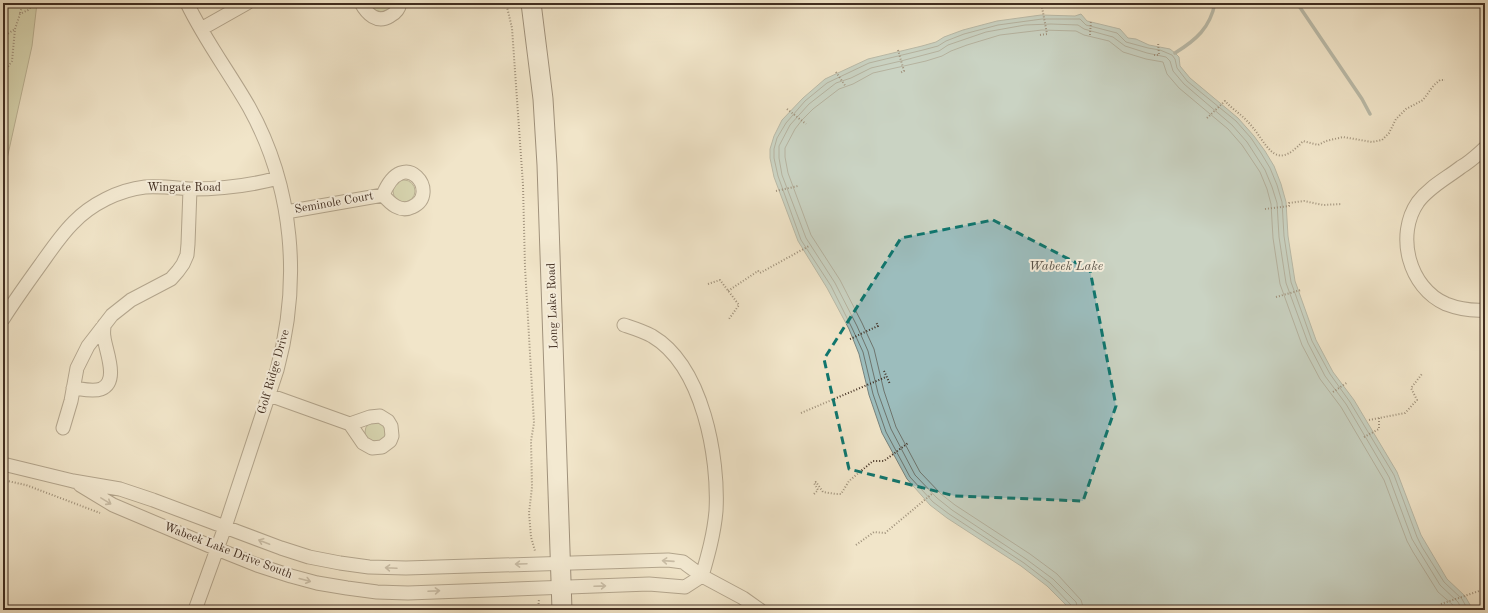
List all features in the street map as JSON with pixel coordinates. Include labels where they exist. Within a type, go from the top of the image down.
[{"type":"main road","name":"Long Lake Road","points":[[531,3],[543,99],[547,165],[553,295],[562,610]]},
{"type":"street","name":"Golf Ridge Drive","points":[[186,3],[250,108],[267,146],[278,178],[286,212],[291,262],[289,314],[283,349],[225,526],[195,610]]},
{"type":"street","points":[[201,29],[247,3]]},
{"type":"street","points":[[361,3],[369,14],[381,19],[395,13],[400,3]]},
{"type":"street","points":[[1485,148],[1467,163],[1435,185],[1419,201],[1408,226],[1407,235],[1408,250],[1412,268],[1418,279],[1429,292],[1445,303],[1460,308],[1485,310]]},
{"type":"street","name":"Wingate Road","points":[[3,319],[18,295],[68,228],[88,210],[114,196],[146,187],[190,189],[241,187],[278,178]]},
{"type":"street","points":[[63,428],[71,401],[76,373],[82,356],[88,346],[112,315],[120,308],[171,278],[183,264],[188,244],[190,189]]},
{"type":"street","name":"Seminole Court","points":[[286,212],[382,195]]},
{"type":"street","points":[[73,388],[94,390],[101,389],[107,383],[110,364],[104,337],[104,325]]},
{"type":"street","points":[[624,325],[653,336],[677,358],[693,386],[705,416],[709,431],[714,468],[716,511],[710,551],[702,576]]},
{"type":"street","points":[[269,395],[350,424]]},
{"type":"street","name":"Wabeek Lake Drive South","points":[[3,464],[73,481],[120,489],[309,557],[340,564],[369,567],[406,568],[668,560],[683,562],[702,576],[743,598],[760,610]]},
{"type":"street","name":"Wabeek Lake Drive South","points":[[73,481],[113,505],[257,565],[304,580],[347,588],[377,592],[408,593],[649,584],[685,587],[702,576]]},
{"type":"path","points":[[3,74],[12,61],[15,29],[23,3]]},
{"type":"path","points":[[20,14],[28,10],[32,6],[31,3]]},
{"type":"path","points":[[506,3],[512,28],[523,185],[525,267],[534,423],[531,446],[532,487],[529,513],[531,537],[536,553]]},
{"type":"path","points":[[1040,35],[1047,34],[1042,7]]},
{"type":"path","points":[[1090,35],[1091,20]]},
{"type":"path","points":[[3,37],[15,29]]},
{"type":"path","points":[[1154,55],[1159,55],[1158,42]]},
{"type":"path","points":[[898,50],[904,71],[900,73]]},
{"type":"path","points":[[836,72],[846,87]]},
{"type":"path","points":[[1207,118],[1225,101],[1249,122],[1271,152],[1281,156],[1295,150],[1303,141],[1318,144],[1342,137],[1372,142],[1382,140],[1389,133],[1396,119],[1406,109],[1423,100],[1434,85],[1440,80],[1445,80]]},
{"type":"path","points":[[787,109],[806,124]]},
{"type":"path","points":[[776,191],[798,186]]},
{"type":"path","points":[[1265,209],[1289,206],[1289,203],[1304,201],[1323,205],[1342,204]]},
{"type":"path","points":[[728,290],[758,271],[760,273],[808,246]]},
{"type":"path","points":[[708,284],[720,280],[739,305],[729,319]]},
{"type":"path","points":[[1276,297],[1301,290]]},
{"type":"path","points":[[850,339],[878,326],[876,322]]},
{"type":"path","points":[[884,371],[890,384]]},
{"type":"path","points":[[1369,420],[1405,413],[1417,400],[1411,388],[1422,374]]},
{"type":"path","points":[[801,413],[886,377]]},
{"type":"path","points":[[1333,392],[1348,382]]},
{"type":"path","points":[[1364,437],[1379,429],[1379,418]]},
{"type":"path","points":[[814,494],[818,490],[814,483],[816,482],[823,492],[841,494],[849,481],[873,461],[884,461],[908,442]]},
{"type":"path","points":[[856,545],[874,532],[885,533],[933,493]]},
{"type":"path","points":[[1441,604],[1485,589]]},
{"type":"path","points":[[538,610],[539,600]]},
{"type":"highlighted area","points":[[993,220],[1090,270],[1116,406],[1083,501],[955,496],[849,469],[824,359],[901,238]]},
{"type":"green space","points":[[3,3],[37,3],[32,46],[3,172]]},
{"type":"green space","points":[[371,3],[392,3],[389,9],[382,12],[375,10]]},
{"type":"green space","points":[[404,180],[412,183],[415,191],[412,199],[404,202],[396,199],[393,191],[396,183]]},
{"type":"green space","points":[[376,421],[380,422],[386,428],[386,436],[380,442],[376,443],[372,442],[366,436],[365,432],[366,428],[372,422]]},
{"type":"water","name":"Wabeek Lake","points":[[1081,14],[1087,21],[1120,29],[1128,38],[1136,39],[1149,45],[1170,49],[1179,57],[1180,66],[1190,78],[1238,118],[1265,151],[1274,166],[1286,202],[1288,236],[1295,281],[1316,340],[1333,372],[1354,400],[1397,472],[1421,535],[1447,579],[1465,596],[1473,610],[1071,610],[1047,586],[1021,566],[947,518],[930,505],[907,479],[882,433],[869,395],[859,354],[849,329],[827,288],[798,241],[774,177],[770,158],[770,149],[774,136],[782,120],[803,98],[825,79],[868,59],[936,42],[944,37],[963,30],[997,21],[1041,15],[1075,16]]},
{"type":"waterway","points":[[1175,53],[1196,38],[1206,26],[1210,20],[1215,3]]},
{"type":"waterway","points":[[1297,3],[1362,99],[1370,114]]}]
